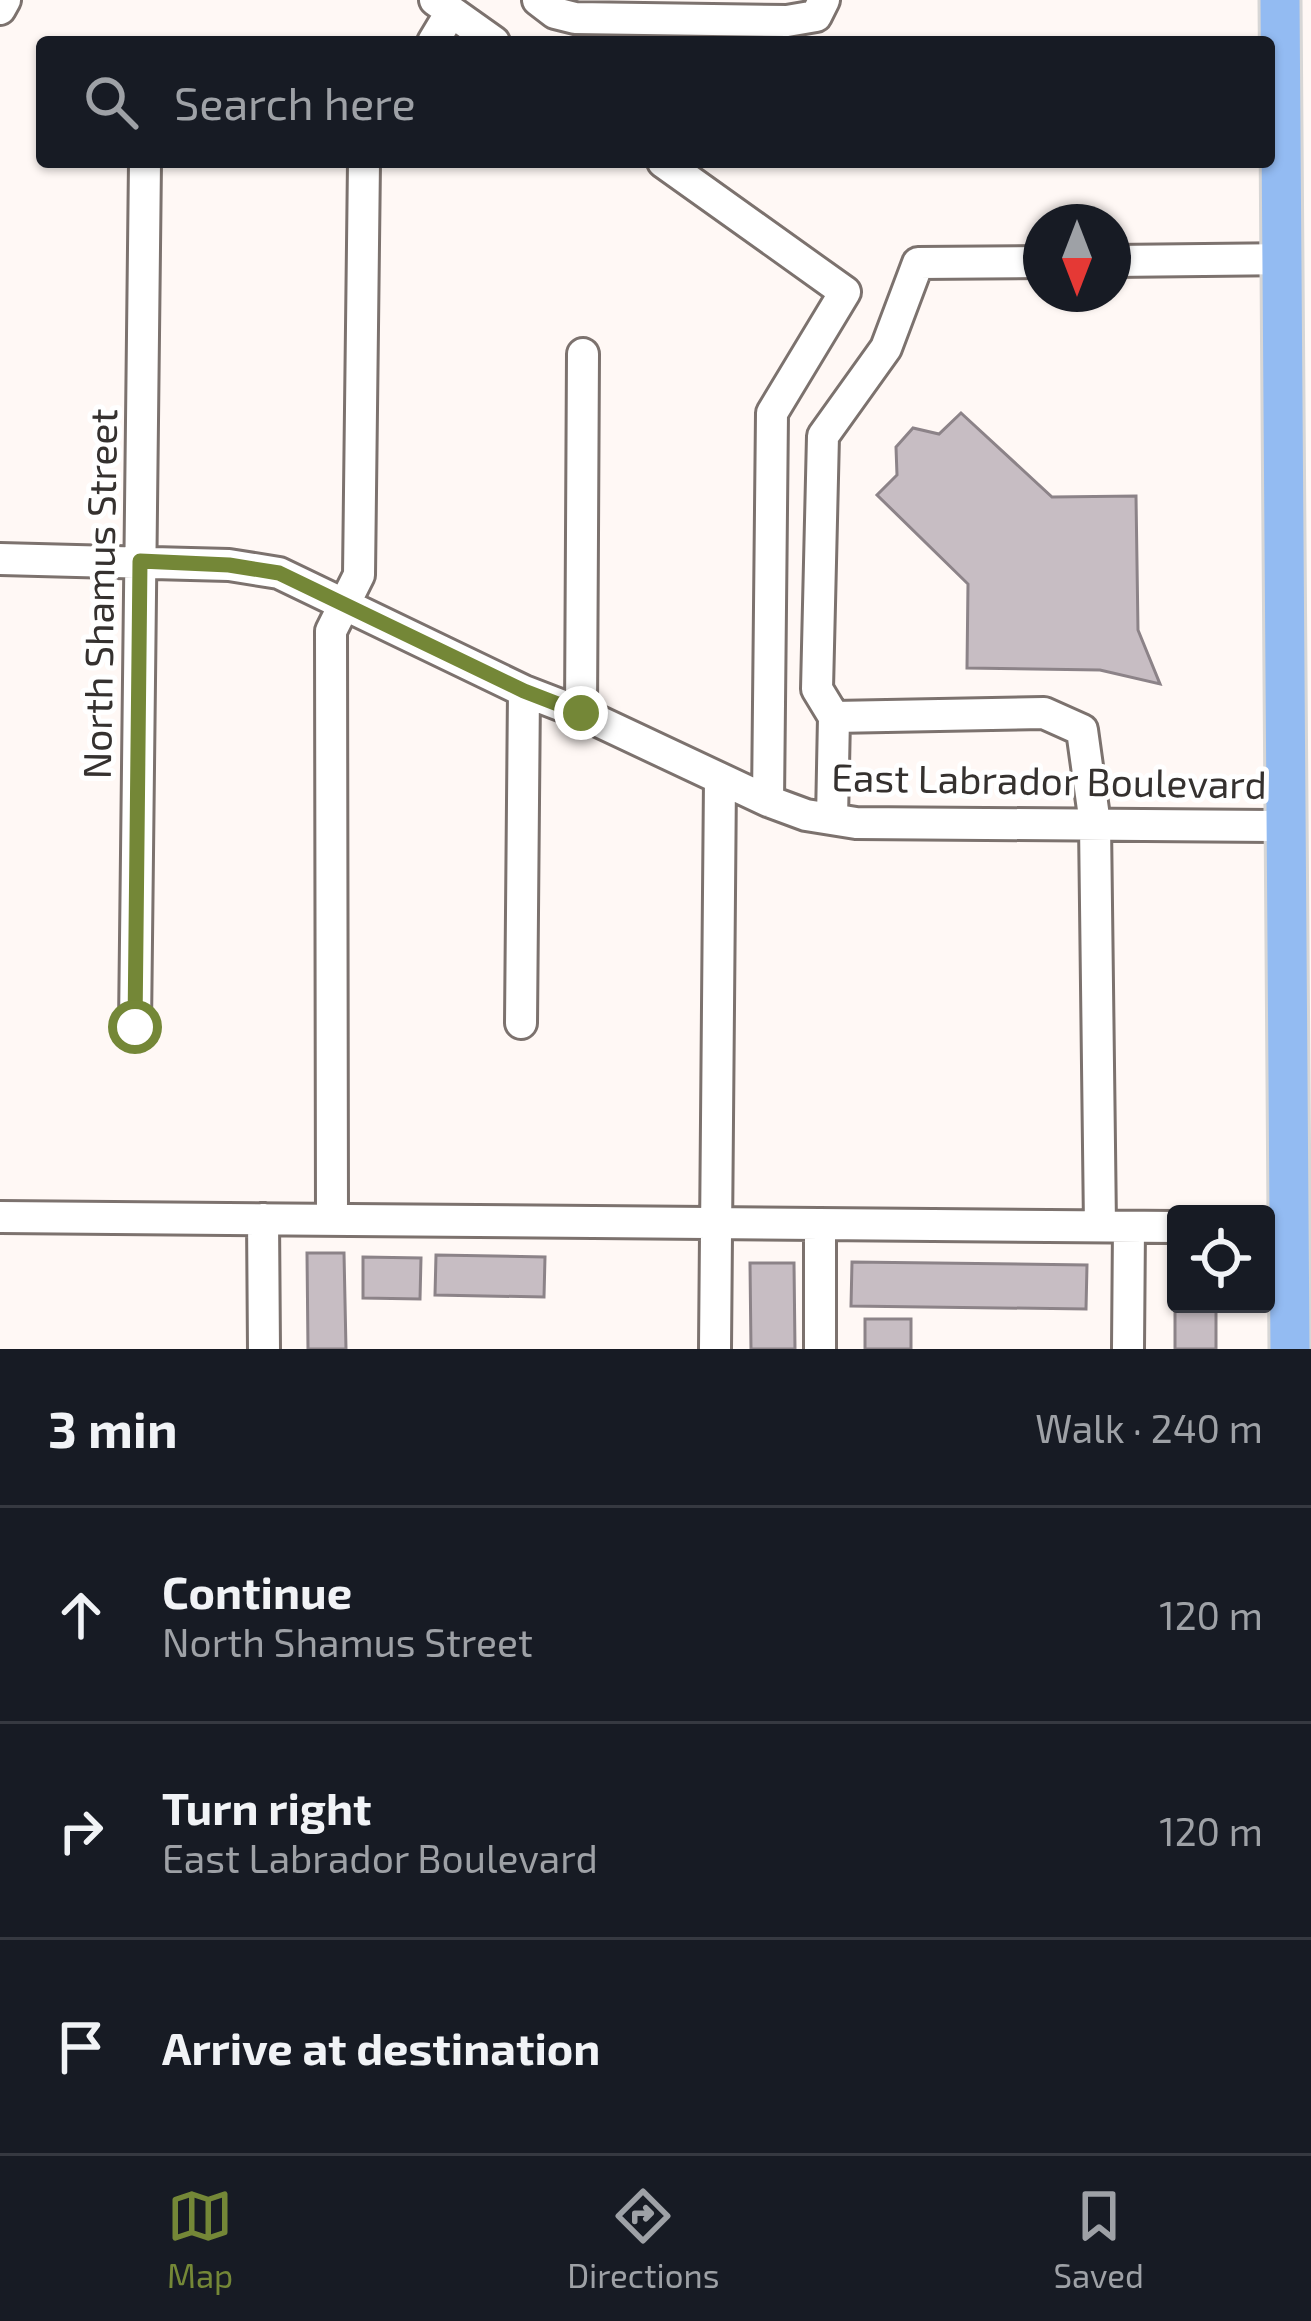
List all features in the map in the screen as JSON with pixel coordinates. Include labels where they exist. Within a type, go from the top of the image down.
[{"type":"main road","points":[[1280,0],[1283,259],[1298,463],[1302,688],[1286,826],[1299,988],[1278,1228],[1290,1349]]},
{"type":"street","points":[[0,9],[5,0]]},
{"type":"street","points":[[538,0],[555,13],[575,18],[788,21],[816,16],[824,0]]},
{"type":"street","points":[[435,36],[443,6],[486,36]]},
{"type":"street","name":"North Shamus Street","points":[[135,1027],[145,168]]},
{"type":"street","points":[[332,1220],[331,631],[359,575],[364,168]]},
{"type":"street","points":[[671,168],[845,292],[772,413],[768,801]]},
{"type":"street","points":[[1131,261],[1283,259]]},
{"type":"street","points":[[832,819],[834,717],[817,689],[823,436],[886,348],[918,263],[1023,262]]},
{"type":"street","points":[[581,713],[584,354]]},
{"type":"street","name":"East Labrador Boulevard","points":[[0,559],[229,565],[279,573],[768,801],[832,819],[856,823],[1286,826]]},
{"type":"street","points":[[521,1023],[524,691]]},
{"type":"street","points":[[834,717],[1044,713],[1082,730],[1095,824],[1115,1226],[1127,1349]]},
{"type":"street","points":[[715,1349],[720,779]]},
{"type":"street","points":[[0,1217],[1167,1227]]},
{"type":"street","points":[[263,1219],[264,1349]]},
{"type":"street","points":[[820,1224],[820,1349]]},
{"type":"building","points":[[961,413],[1052,497],[1136,496],[1138,630],[1160,684],[1100,670],[967,668],[968,584],[877,495],[897,475],[896,447],[913,428],[939,434]]},
{"type":"building","points":[[307,1253],[344,1253],[346,1349],[308,1349]]},
{"type":"building","points":[[436,1255],[545,1257],[544,1297],[435,1295]]},
{"type":"building","points":[[363,1257],[421,1258],[420,1299],[363,1298]]},
{"type":"building","points":[[852,1262],[1087,1265],[1086,1309],[851,1306]]},
{"type":"building","points":[[750,1263],[794,1263],[795,1349],[751,1349]]},
{"type":"building","points":[[1175,1313],[1216,1313],[1216,1349],[1175,1349]]},
{"type":"building","points":[[865,1319],[911,1319],[911,1349],[865,1349]]},
{"type":"route","points":[[135,1027],[140,561],[229,565],[279,573],[524,691],[581,713]]}]
